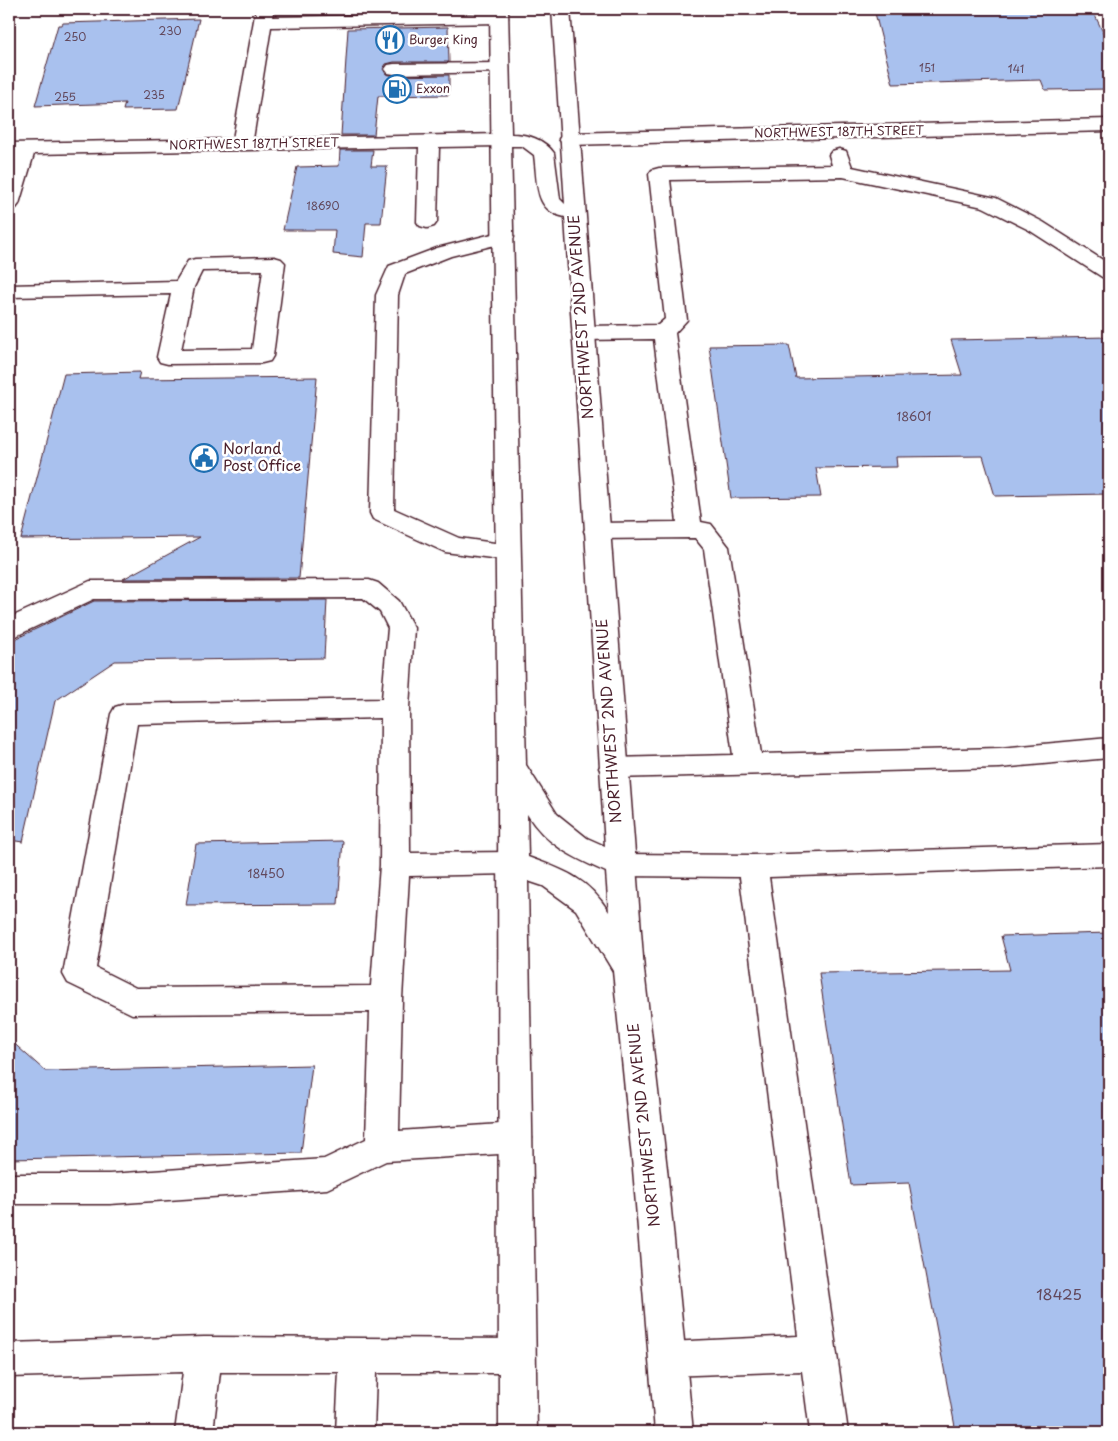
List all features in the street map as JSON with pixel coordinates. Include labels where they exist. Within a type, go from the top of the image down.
[{"type":"main road","name":"NORTHWEST 2ND AVENUE","points":[[561,9],[582,333],[628,970],[674,1432]]},
{"type":"main road","points":[[242,144],[264,15],[499,13],[512,766],[518,1432]]},
{"type":"main road","points":[[394,69],[500,68]]},
{"type":"main road","name":"NORTHWEST 187TH STREET","points":[[569,139],[1109,125]]},
{"type":"main road","points":[[832,132],[843,171]]},
{"type":"main road","name":"NORTHWEST 187TH STREET","points":[[17,149],[523,140],[535,144],[544,153],[550,200],[559,210],[575,214]]},
{"type":"main road","points":[[427,222],[429,141]]},
{"type":"main road","points":[[9,204],[17,149]]},
{"type":"main road","points":[[582,333],[664,332],[676,320],[659,174],[843,171],[989,202],[1036,226],[1109,273]]},
{"type":"main road","points":[[504,237],[444,252],[396,270],[387,295],[382,513],[454,546],[507,552]]},
{"type":"main road","points":[[274,263],[262,356],[168,357],[183,287],[195,266],[274,263]]},
{"type":"main road","points":[[9,291],[183,287]]},
{"type":"main road","points":[[664,332],[690,530]]},
{"type":"main road","points":[[596,532],[702,530],[716,547],[749,765]]},
{"type":"main road","points":[[9,629],[90,590],[369,588],[390,607],[401,628],[395,708],[395,864],[386,999],[382,1147]]},
{"type":"main road","points":[[386,999],[132,1001],[80,974],[125,714],[395,708]]},
{"type":"main road","points":[[613,768],[1000,758],[1109,748]]},
{"type":"main road","points":[[512,766],[547,822],[577,846],[620,864],[753,866],[1109,855]]},
{"type":"main road","points":[[395,864],[512,863],[554,878],[587,902],[628,970]]},
{"type":"main road","points":[[753,866],[829,1432]]},
{"type":"main road","points":[[9,1189],[110,1189],[327,1174],[382,1147],[515,1138]]},
{"type":"main road","points":[[668,1359],[818,1353]]},
{"type":"main road","points":[[9,1360],[204,1354],[516,1356]]},
{"type":"main road","points":[[194,1432],[204,1354]]},
{"type":"main road","points":[[355,1432],[358,1354]]},
{"type":"building","points":[[874,9],[1092,9],[1109,45],[1109,89],[1045,90],[1041,80],[893,84]]},
{"type":"building","points":[[199,19],[178,109],[123,110],[125,103],[35,106],[58,25],[63,23]]},
{"type":"building","points":[[448,27],[449,62],[394,62],[386,64],[383,69],[386,74],[394,76],[449,75],[449,95],[378,96],[374,135],[341,135],[348,29]]},
{"type":"building","points":[[340,150],[373,150],[371,166],[387,166],[381,223],[366,223],[363,257],[333,254],[335,230],[283,230],[297,167],[339,166]]},
{"type":"building","points":[[1109,337],[1109,494],[995,496],[983,456],[896,457],[897,467],[816,468],[821,497],[731,498],[709,346],[789,345],[796,378],[962,375],[951,340]]},
{"type":"building","points":[[140,372],[138,379],[317,377],[299,578],[123,579],[200,537],[21,539],[64,374]]},
{"type":"building","points":[[327,600],[324,658],[115,661],[55,701],[23,842],[9,840],[9,642],[94,601]]},
{"type":"building","points":[[343,841],[338,904],[186,905],[196,844]]},
{"type":"building","points":[[1109,933],[1109,1432],[956,1432],[909,1183],[851,1185],[819,973],[1010,970],[1001,936]]},
{"type":"building","points":[[9,1039],[45,1071],[312,1065],[301,1153],[9,1159]]},
{"type":"place","name":"Burger King","points":[[390,40]]},
{"type":"place","name":"Exxon","points":[[397,89]]},
{"type":"place","name":"Norland Post Office","points":[[204,458]]}]
